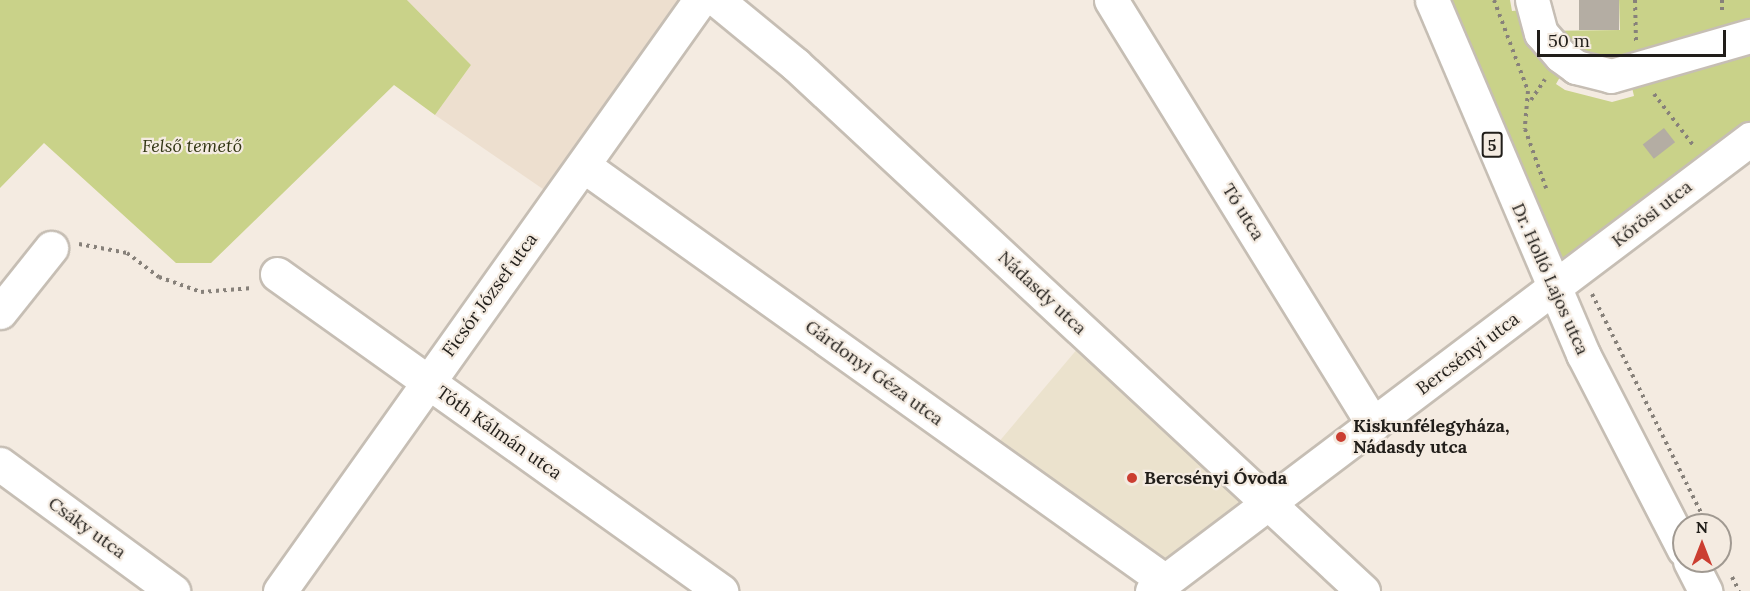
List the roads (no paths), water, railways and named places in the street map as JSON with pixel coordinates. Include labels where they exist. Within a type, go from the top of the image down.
[{"type":"street","name":"Ficsór József utca","points":[[280,591],[700,0]]},
{"type":"street","name":"Nádasdy utca","points":[[717,0],[780,50],[1363,591]]},
{"type":"street","name":"Tó utca","points":[[1111,0],[1373,425]]},
{"type":"street","name":"Dr. Holló Lajos utca","points":[[1432,0],[1554,289],[1672,526]]},
{"type":"street","points":[[1532,0],[1541,33],[1576,67],[1611,76],[1750,36]]},
{"type":"street","name":"Kőrösi utca","points":[[1554,289],[1711,169],[1747,149]]},
{"type":"street","name":"Gárdonyi Géza utca","points":[[584,166],[1158,586]]},
{"type":"street","points":[[0,312],[51,248]]},
{"type":"street","name":"Tóth Kálmán utca","points":[[277,274],[721,591]]},
{"type":"street","name":"Bercsényi utca","points":[[1158,586],[1271,505],[1554,289]]},
{"type":"street","name":"Csáky utca","points":[[0,464],[173,591]]},
{"type":"street","points":[[1696,573],[1705,591]]},
{"type":"place","name":"Kiskunfélegyháza, Nádasdy utca","points":[[1341,437]]},
{"type":"place","name":"Bercsényi Óvoda","points":[[1132,478]]},
{"type":"park label","name":"Felső temető","points":[[192,146]]}]
